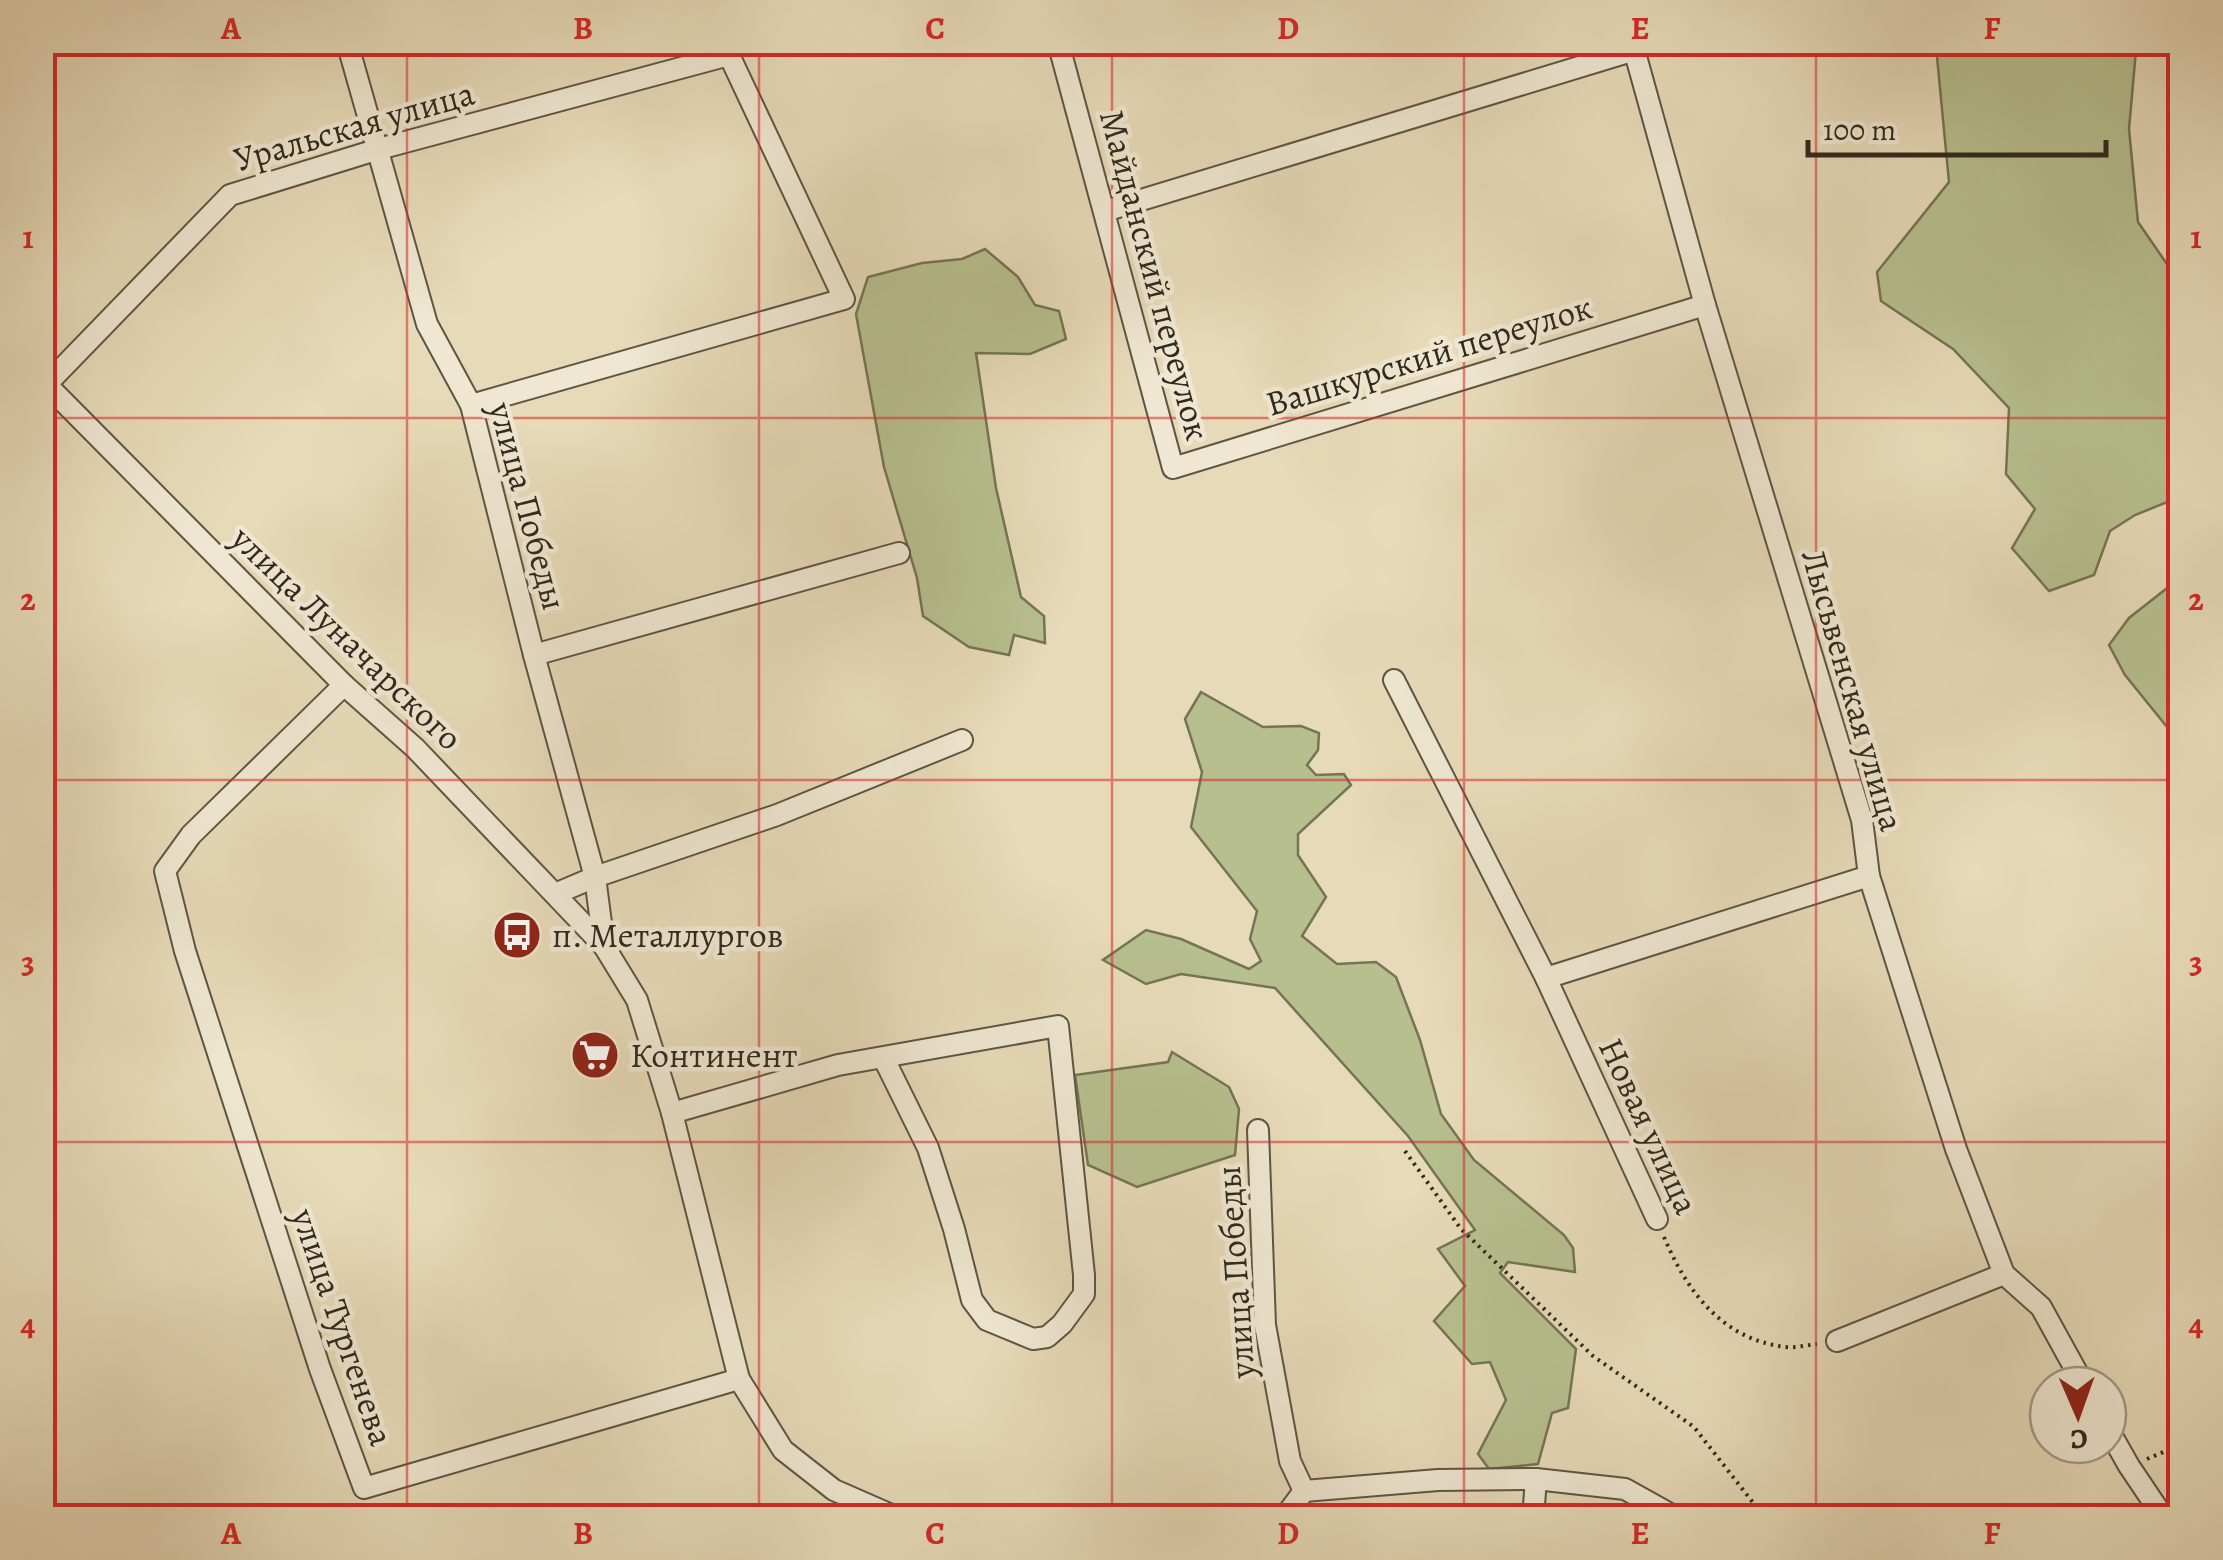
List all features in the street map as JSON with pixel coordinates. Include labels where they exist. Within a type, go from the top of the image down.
[{"type":"street","name":"улица Победы","points":[[347,42],[427,324],[471,405],[595,877],[604,946],[637,1000],[672,1112],[739,1379],[784,1450],[834,1490],[898,1518]]},
{"type":"street","name":"Майданский переулок","points":[[1058,42],[1173,468]]},
{"type":"street","points":[[1105,211],[1633,46]]},
{"type":"street","name":"Лысьвенская улица","points":[[1633,46],[1704,305],[1862,820],[1869,876],[1956,1149],[2004,1274],[2041,1307],[2073,1365]]},
{"type":"street","name":"Уральская улица","points":[[44,385],[230,195],[379,149],[728,56],[844,299],[471,405]]},
{"type":"street","name":"Вашкурский переулок","points":[[1173,468],[1704,305]]},
{"type":"street","name":"улица Луначарского","points":[[44,385],[344,685],[415,748],[604,946]]},
{"type":"street","points":[[534,655],[899,553]]},
{"type":"street","name":"Новая улица","points":[[1394,680],[1546,978],[1657,1219]]},
{"type":"street","name":"улица Тургенева","points":[[344,685],[191,835],[165,871],[184,951],[320,1370],[364,1488],[739,1379]]},
{"type":"street","points":[[555,894],[777,815],[962,740]]},
{"type":"street","points":[[1546,978],[1869,876]]},
{"type":"street","points":[[672,1112],[838,1065],[1058,1026],[1084,1294],[1047,1337],[1033,1338],[987,1320],[972,1300],[928,1148],[884,1059]]},
{"type":"street","name":"улица Победы","points":[[1258,1130],[1264,1325],[1290,1461],[1304,1491]]},
{"type":"street","points":[[1837,1341],[2004,1274]]},
{"type":"street","points":[[2129,1466],[2164,1518]]},
{"type":"street","points":[[1534,1518],[1536,1479]]},
{"type":"street","points":[[1284,1518],[1304,1491],[1438,1480],[1536,1479],[1625,1489],[1677,1518]]},
{"type":"path","points":[[1405,1152],[1460,1229],[1592,1356],[1694,1427],[1766,1518]]},
{"type":"path","name":"Новая улица","points":[[1657,1219],[1676,1265],[1704,1304],[1736,1333],[1788,1348],[1837,1341]]},
{"type":"path","points":[[2129,1466],[2180,1445]]},
{"type":"green space","points":[[1933,43],[2138,43],[2129,129],[2138,222],[2180,283],[2180,497],[2135,515],[2110,531],[2094,575],[2049,591],[2012,548],[2035,509],[2006,474],[2009,408],[1953,349],[1881,301],[1877,272],[1949,182]]},
{"type":"green space","points":[[985,249],[1018,277],[1035,305],[1059,311],[1066,339],[1030,354],[976,353],[996,488],[1021,597],[1044,616],[1045,643],[1014,635],[1009,655],[969,647],[923,616],[917,578],[884,467],[856,314],[868,277],[922,263],[962,259]]},
{"type":"green space","points":[[2166,589],[2180,593],[2180,743],[2125,675],[2109,645],[2129,618]]},
{"type":"green space","points":[[1201,692],[1263,727],[1301,726],[1319,733],[1318,750],[1307,765],[1316,775],[1344,774],[1351,785],[1298,834],[1298,855],[1326,897],[1302,936],[1337,964],[1376,962],[1396,977],[1420,1040],[1441,1114],[1474,1160],[1564,1235],[1573,1248],[1575,1272],[1508,1262],[1500,1273],[1576,1349],[1568,1408],[1552,1413],[1538,1464],[1489,1469],[1478,1454],[1506,1400],[1490,1362],[1472,1364],[1434,1321],[1465,1286],[1438,1249],[1475,1230],[1408,1136],[1275,988],[1181,974],[1146,984],[1103,960],[1146,930],[1181,939],[1249,969],[1261,961],[1250,939],[1257,911],[1191,827],[1202,772],[1185,719]]},
{"type":"green space","points":[[1172,1052],[1229,1087],[1239,1109],[1235,1155],[1137,1187],[1088,1165],[1075,1075],[1168,1062]]},
{"type":"place","name":"п. Металлургов","points":[[517,935]]},
{"type":"place","name":"Континент","points":[[595,1055]]}]
